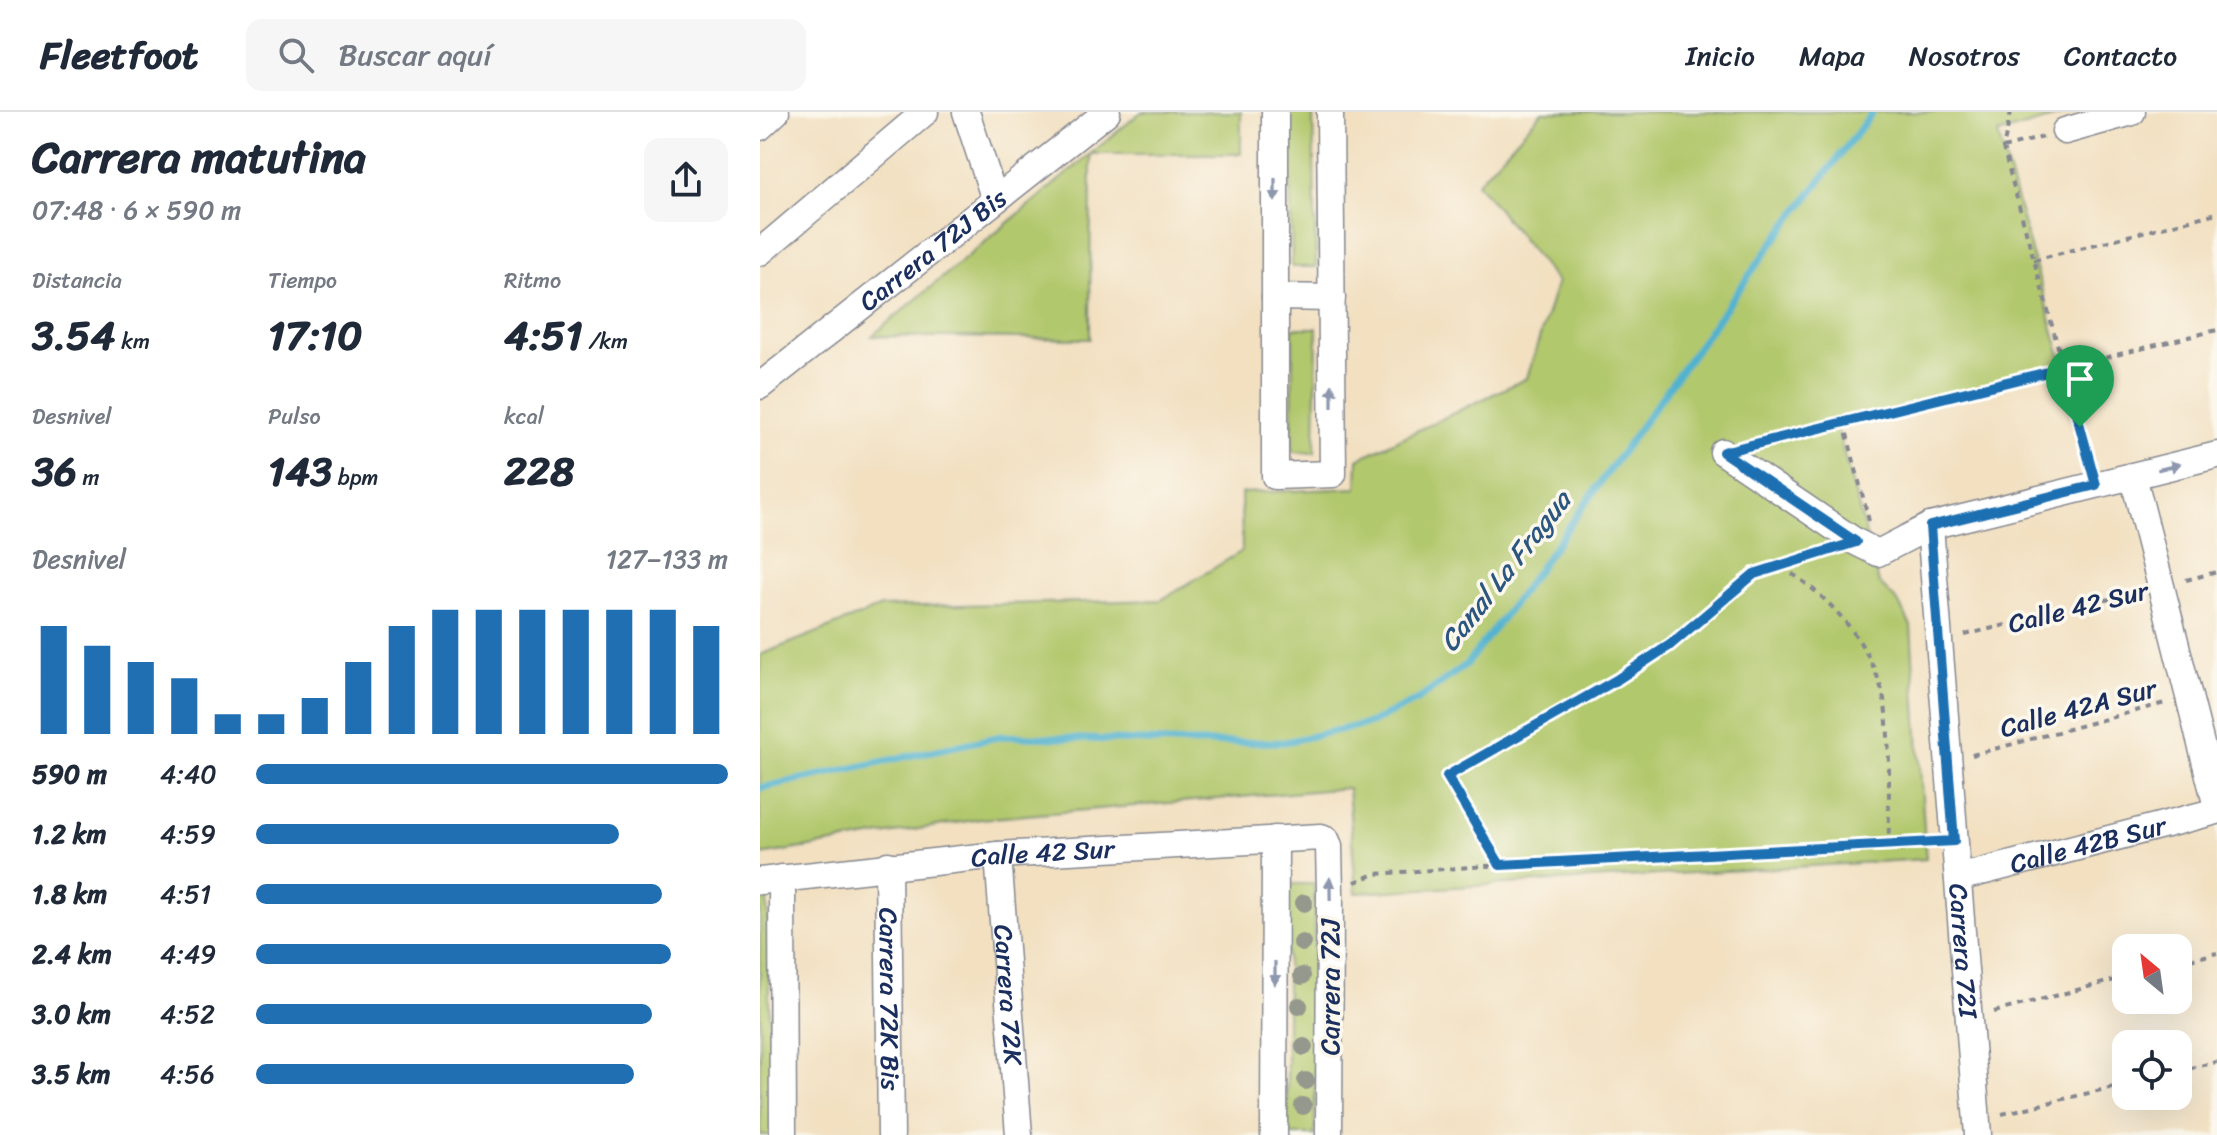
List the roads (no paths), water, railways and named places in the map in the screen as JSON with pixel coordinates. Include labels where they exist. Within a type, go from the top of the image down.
[{"type":"street","points":[[760,127],[776,112]]},
{"type":"street","points":[[760,252],[925,112]]},
{"type":"street","points":[[966,112],[995,200]]},
{"type":"street","name":"Carrera 72J Bis","points":[[760,386],[1107,112]]},
{"type":"street","points":[[1275,112],[1275,476],[1333,474],[1330,112]]},
{"type":"street","points":[[2065,131],[2132,112]]},
{"type":"street","points":[[1275,297],[1332,298]]},
{"type":"street","points":[[1723,452],[1867,548],[1930,526],[2217,455]]},
{"type":"street","points":[[2133,476],[2217,809]]},
{"type":"street","name":"Carrera 72I","points":[[1930,526],[1977,1127]]},
{"type":"street","name":"Calle 42B Sur","points":[[1958,878],[2217,809]]},
{"type":"street","points":[[1274,1135],[1275,839]]},
{"type":"street","name":"Calle 42 Sur","points":[[771,879],[998,855],[1275,839],[1326,839]]},
{"type":"street","name":"Carrera 72J","points":[[1326,839],[1329,846],[1330,892],[1329,1135]]},
{"type":"street","name":"Carrera 72K","points":[[998,855],[1019,1135]]},
{"type":"street","name":"Carrera 72K Bis","points":[[888,865],[891,1135]]},
{"type":"street","points":[[771,879],[783,1135]]},
{"type":"waterway","name":"Canal La Fragua","points":[[760,788],[1002,736],[1197,743],[1285,742],[1371,723],[1419,699],[1467,664],[1768,249],[1873,112]]}]
